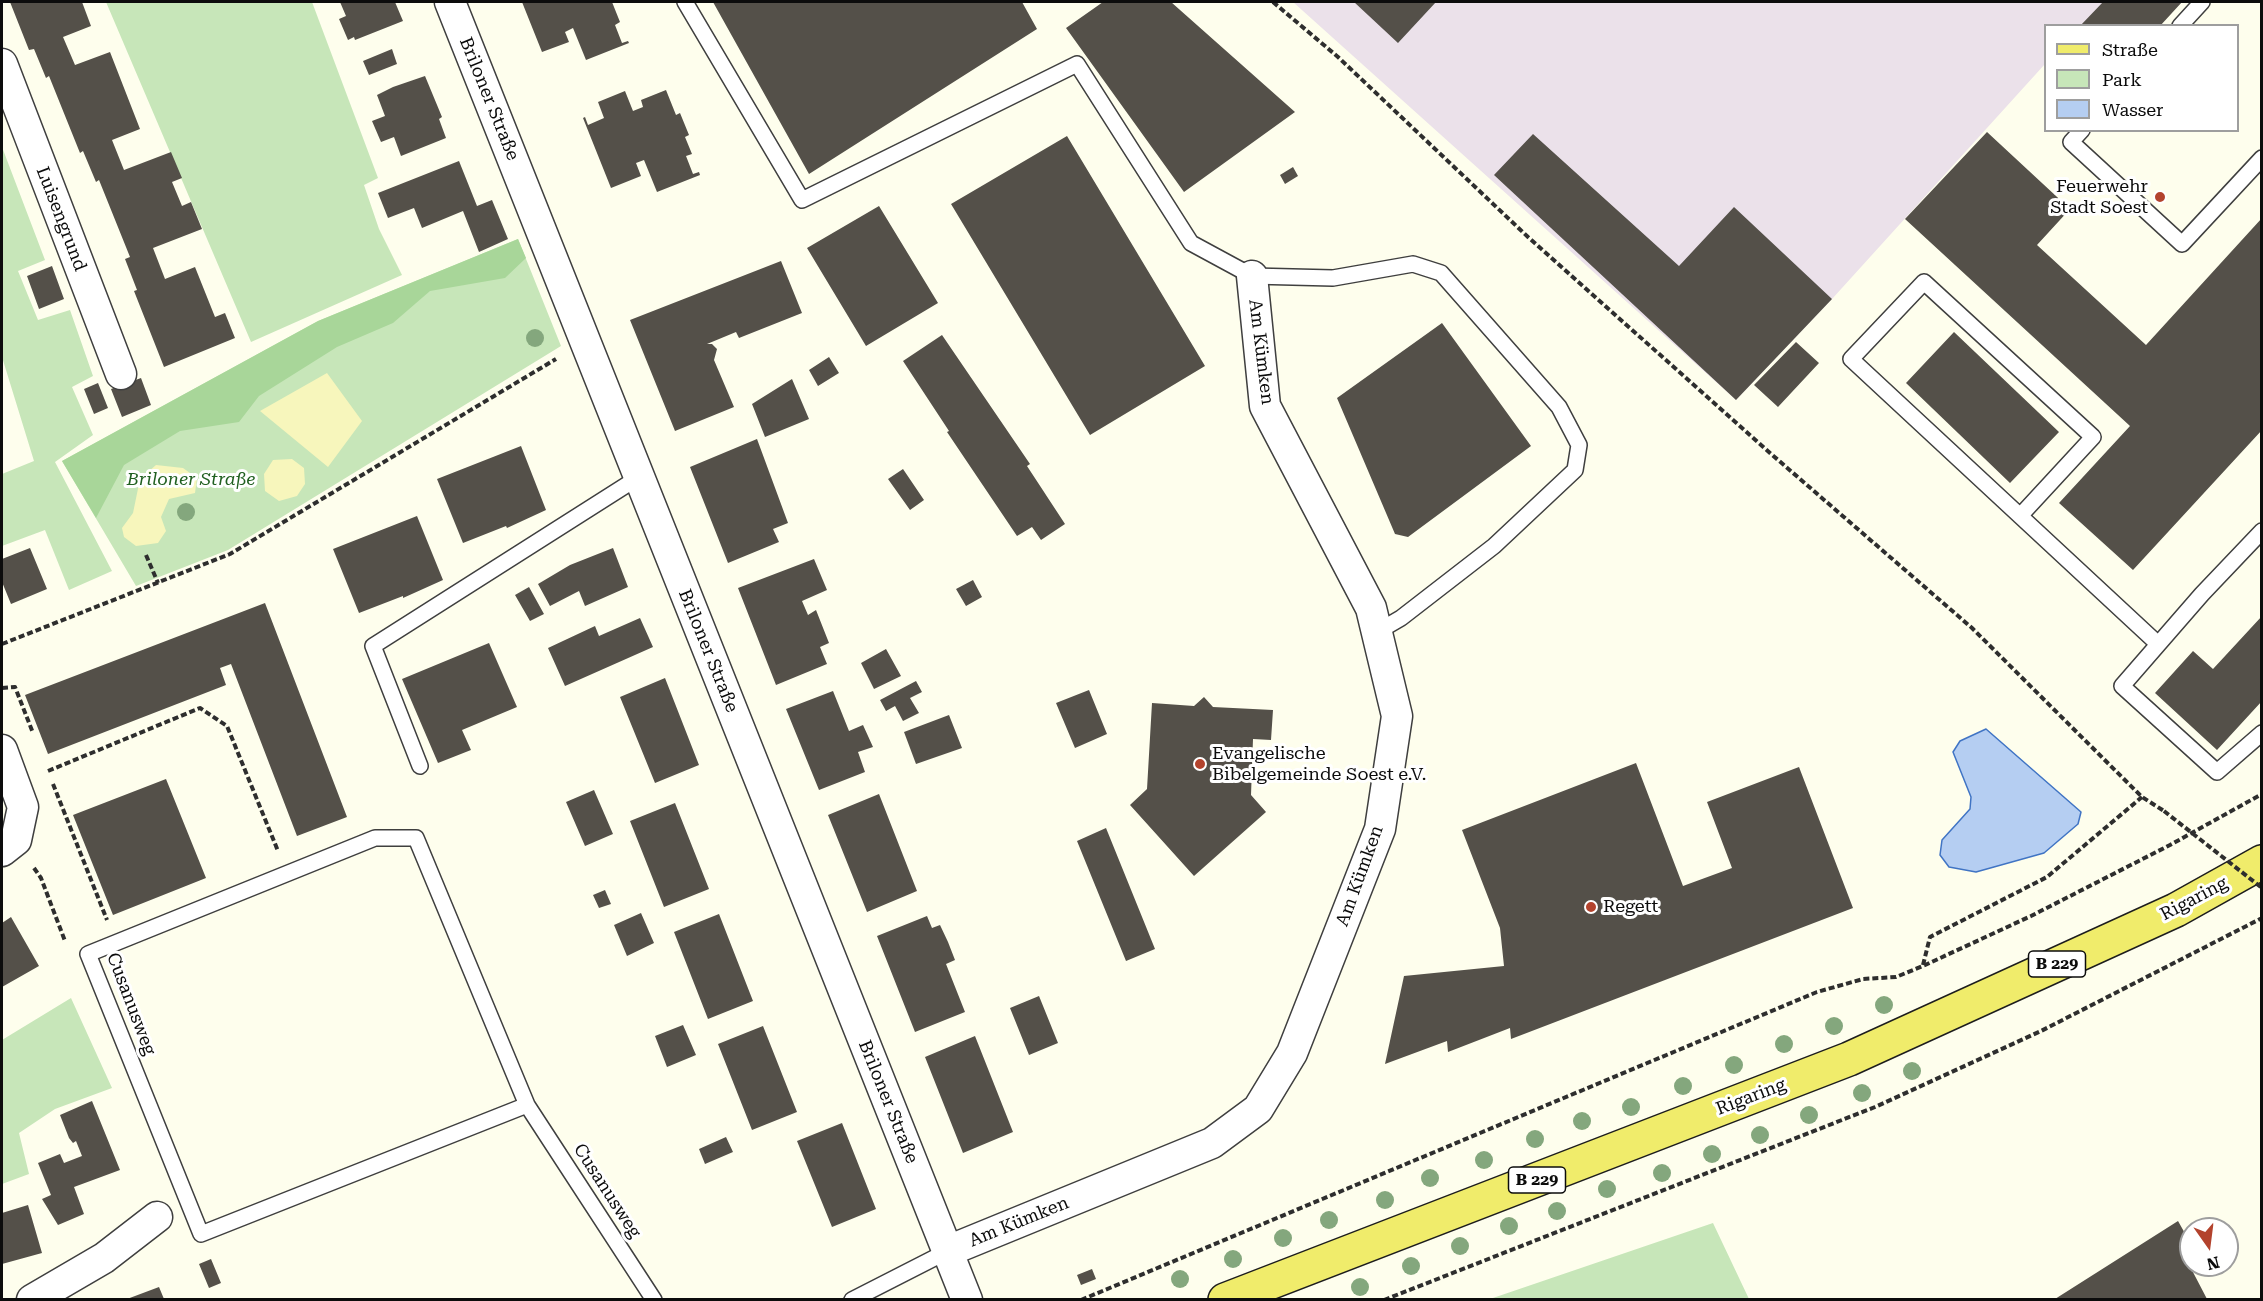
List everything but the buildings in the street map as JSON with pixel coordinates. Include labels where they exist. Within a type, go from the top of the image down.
[{"type":"main road","name":"Rigaring","points":[[1225,1299],[1848,1059],[2176,910],[2262,862]]},
{"type":"street","name":"Briloner Straße","points":[[450,2],[967,1299]]},
{"type":"street","name":"Luisengrund","points":[[2,64],[121,374]]},
{"type":"street","name":"Am Kümken","points":[[948,1251],[1212,1143],[1258,1109],[1292,1053],[1380,829],[1397,716],[1371,608],[1265,406],[1252,276]]},
{"type":"street","points":[[2,750],[24,807],[16,840],[2,851]]},
{"type":"street","points":[[44,1296],[104,1258],[157,1217]]},
{"type":"lane","points":[[685,2],[802,200],[1077,64],[1191,243],[1252,276],[1333,278],[1413,264],[1441,273],[1558,407],[1579,445],[1575,470],[1494,546],[1401,618],[1377,632]]},
{"type":"lane","points":[[2182,24],[2202,2]]},
{"type":"lane","points":[[2080,132],[2072,142],[2182,244],[2262,158]]},
{"type":"lane","points":[[2020,516],[2093,437],[1924,282],[1851,359],[2020,516],[2158,644]]},
{"type":"lane","points":[[420,765],[373,646],[639,477]]},
{"type":"lane","points":[[2262,531],[2122,686],[2217,772],[2262,733]]},
{"type":"lane","name":"Cusanusweg","points":[[527,1105],[201,1234],[88,954],[375,838],[416,838],[527,1105],[654,1299]]},
{"type":"lane","points":[[852,1299],[948,1251]]},
{"type":"path","points":[[1273,2],[1338,57],[1537,245],[1761,446],[1972,628],[2142,797],[2164,811],[2262,888]]},
{"type":"path","points":[[2,644],[230,554],[585,341]]},
{"type":"path","points":[[146,555],[158,584]]},
{"type":"path","points":[[2,688],[15,687],[36,740]]},
{"type":"path","points":[[44,761],[48,771],[200,708],[227,726],[287,874]]},
{"type":"path","points":[[52,782],[116,943]]},
{"type":"path","points":[[1081,1299],[1817,992],[1863,979],[1896,976],[1923,966],[2031,916],[2170,845],[2262,794]]},
{"type":"path","points":[[1923,966],[1930,937],[2047,877],[2142,797]]},
{"type":"path","points":[[1383,1299],[1875,1107],[2041,1031],[2259,920],[2262,924]]},
{"type":"shaded area","points":[[1293,2],[2182,2],[2161,24],[2044,24],[2044,65],[1832,299],[1736,400]]},
{"type":"shaded area","points":[[518,239],[526,258],[505,278],[430,291],[393,323],[337,347],[259,396],[239,422],[180,431],[124,465],[96,518],[62,461],[318,321]]},
{"type":"green space","points":[[106,2],[312,2],[378,178],[364,185],[379,229],[402,275],[251,342]]},
{"type":"green space","points":[[2,147],[45,260],[18,271],[38,320],[70,310],[93,376],[72,387],[93,435],[55,462],[112,571],[69,590],[45,530],[2,546],[2,474],[34,461],[2,357]]},
{"type":"green space","name":"Briloner Straße","points":[[518,239],[561,346],[228,550],[136,586],[62,461],[318,321]]},
{"type":"green space","points":[[71,998],[112,1088],[55,1109],[19,1133],[29,1174],[2,1184],[2,1040]]},
{"type":"green space","points":[[1713,1223],[1749,1299],[1490,1299]]},
{"type":"sand","points":[[327,373],[362,421],[328,467],[260,411]]},
{"type":"sand","points":[[292,459],[304,468],[305,484],[297,496],[279,501],[265,491],[264,474],[273,460]]},
{"type":"sand","points":[[156,465],[183,468],[197,478],[195,493],[169,499],[161,517],[166,531],[158,543],[136,546],[124,537],[122,528],[133,513],[140,479]]},
{"type":"water","points":[[1986,729],[2081,812],[2078,824],[2044,853],[1976,872],[1949,867],[1940,855],[1942,840],[1970,809],[1971,797],[1953,752],[1960,741]]},
{"type":"place","name":"Feuerwehr Stadt Soest","points":[[2160,197]]},
{"type":"place","name":"Evangelische Bibelgemeinde Soest e.V.","points":[[1200,764]]},
{"type":"place","name":"Regett","points":[[1591,907]]}]
